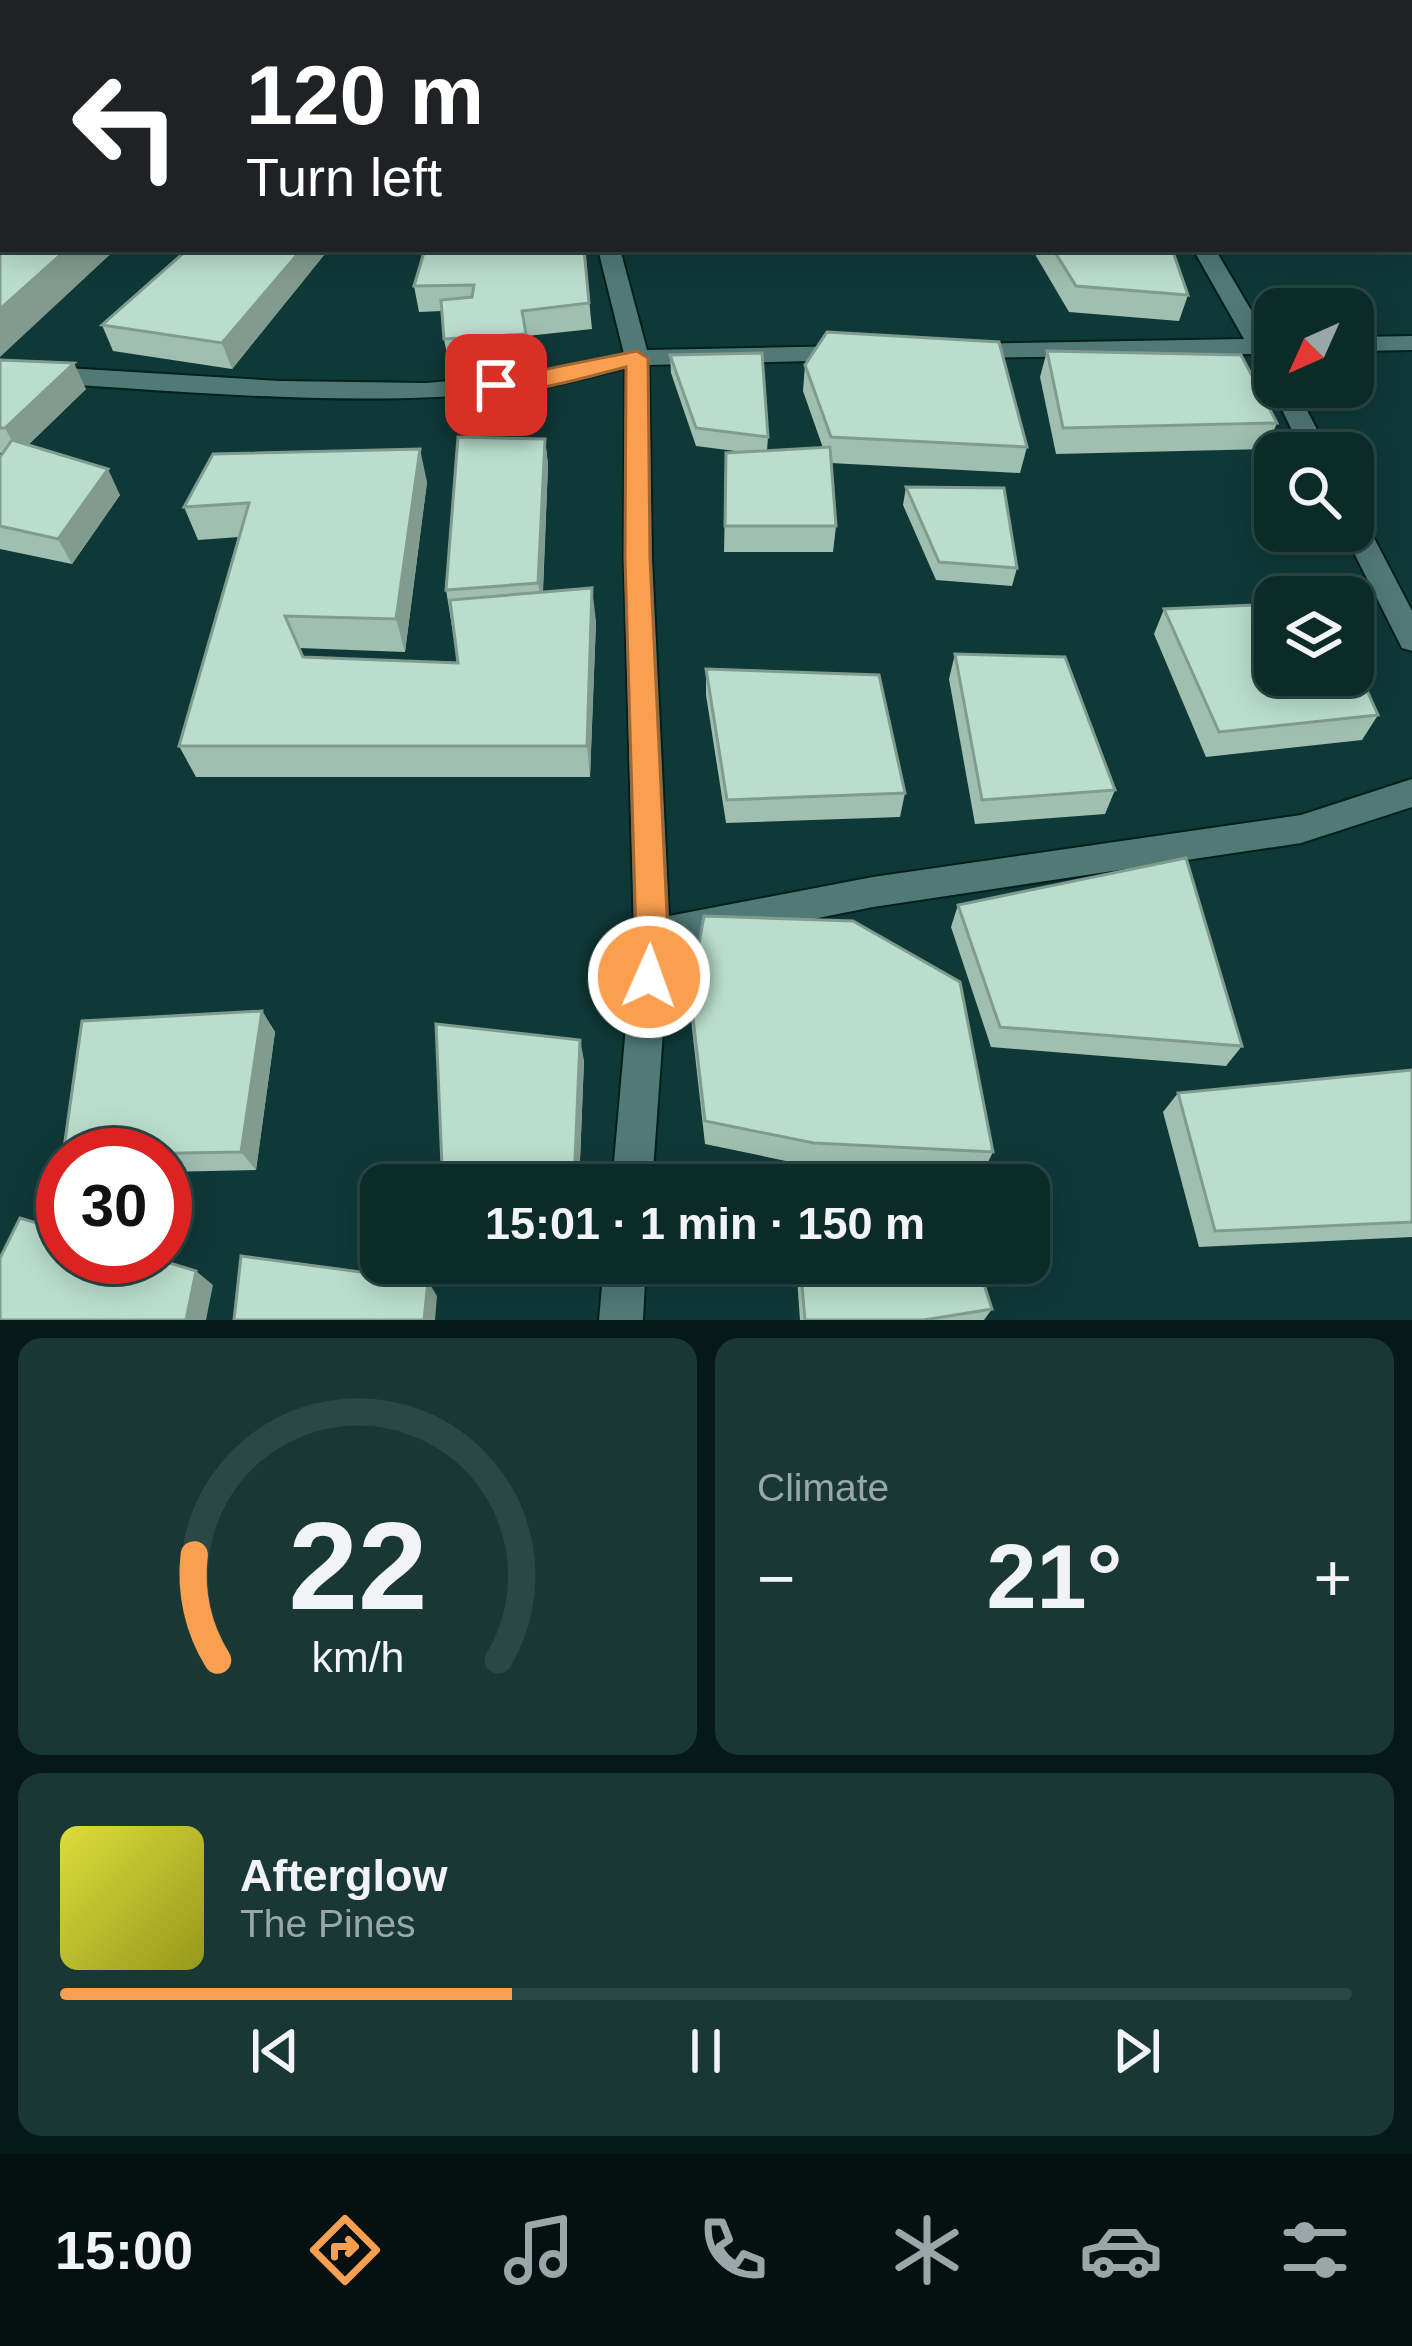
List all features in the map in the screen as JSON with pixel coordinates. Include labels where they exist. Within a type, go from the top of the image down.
[{"type":"street","points":[[610,252],[637,358],[638,558],[652,935],[634,1164]]},
{"type":"street","points":[[1206,252],[1254,325]]},
{"type":"street","points":[[1374,344],[1412,343]]},
{"type":"street","points":[[933,351],[1254,346]]},
{"type":"street","points":[[0,371],[280,389],[426,391],[531,382],[637,358],[865,353]]},
{"type":"street","points":[[1367,552],[1412,640]]},
{"type":"street","points":[[652,935],[873,892],[1301,829],[1412,793]]},
{"type":"street","points":[[621,1320],[624,1284]]},
{"type":"building","points":[[0,252],[64,252],[0,309]]},
{"type":"building","points":[[185,252],[299,252],[222,343],[102,325]]},
{"type":"building","points":[[424,252],[584,252],[589,303],[522,311],[526,334],[444,339],[441,300],[472,297],[474,285],[414,286]]},
{"type":"building","points":[[1055,252],[1173,252],[1188,295],[1076,286]]},
{"type":"building","points":[[827,332],[999,342],[1027,447],[831,437],[805,365]]},
{"type":"building","points":[[1047,351],[1241,355],[1254,380],[1254,408],[1269,408],[1277,423],[1063,428]]},
{"type":"building","points":[[762,353],[768,437],[696,428],[670,355]]},
{"type":"building","points":[[0,360],[74,363],[0,428]]},
{"type":"building","points":[[458,437],[545,439],[538,583],[446,590]]},
{"type":"building","points":[[12,440],[108,469],[58,539],[0,526],[0,457]]},
{"type":"building","points":[[830,447],[836,526],[725,526],[726,453]]},
{"type":"building","points":[[420,449],[396,619],[285,616],[303,657],[458,663],[450,600],[592,588],[587,746],[179,746],[249,503],[184,507],[213,454]]},
{"type":"building","points":[[906,487],[1004,488],[1017,568],[939,562]]},
{"type":"building","points":[[1254,605],[1254,696],[1370,696],[1378,715],[1219,732],[1164,609]]},
{"type":"building","points":[[955,654],[1065,657],[1115,790],[982,800]]},
{"type":"building","points":[[706,669],[879,675],[905,793],[727,800]]},
{"type":"building","points":[[1186,858],[1242,1046],[1000,1027],[958,905]]},
{"type":"building","points":[[704,916],[853,921],[960,982],[993,1152],[814,1143],[705,1121],[690,992]]},
{"type":"building","points":[[262,1011],[241,1152],[192,1153],[192,1128],[67,1128],[82,1021]]},
{"type":"building","points":[[436,1024],[580,1040],[575,1164],[442,1164]]},
{"type":"building","points":[[1412,1070],[1412,1222],[1215,1231],[1178,1093]]},
{"type":"building","points":[[20,1218],[36,1223],[36,1284],[192,1284],[192,1270],[196,1271],[186,1320],[0,1320],[0,1258]]},
{"type":"building","points":[[241,1256],[360,1272],[360,1284],[428,1284],[424,1320],[234,1320]]},
{"type":"building","points":[[802,1284],[984,1284],[992,1309],[924,1320],[805,1320]]},
{"type":"route","points":[[496,385],[531,382],[637,358],[638,558],[652,935],[649,977]]}]
